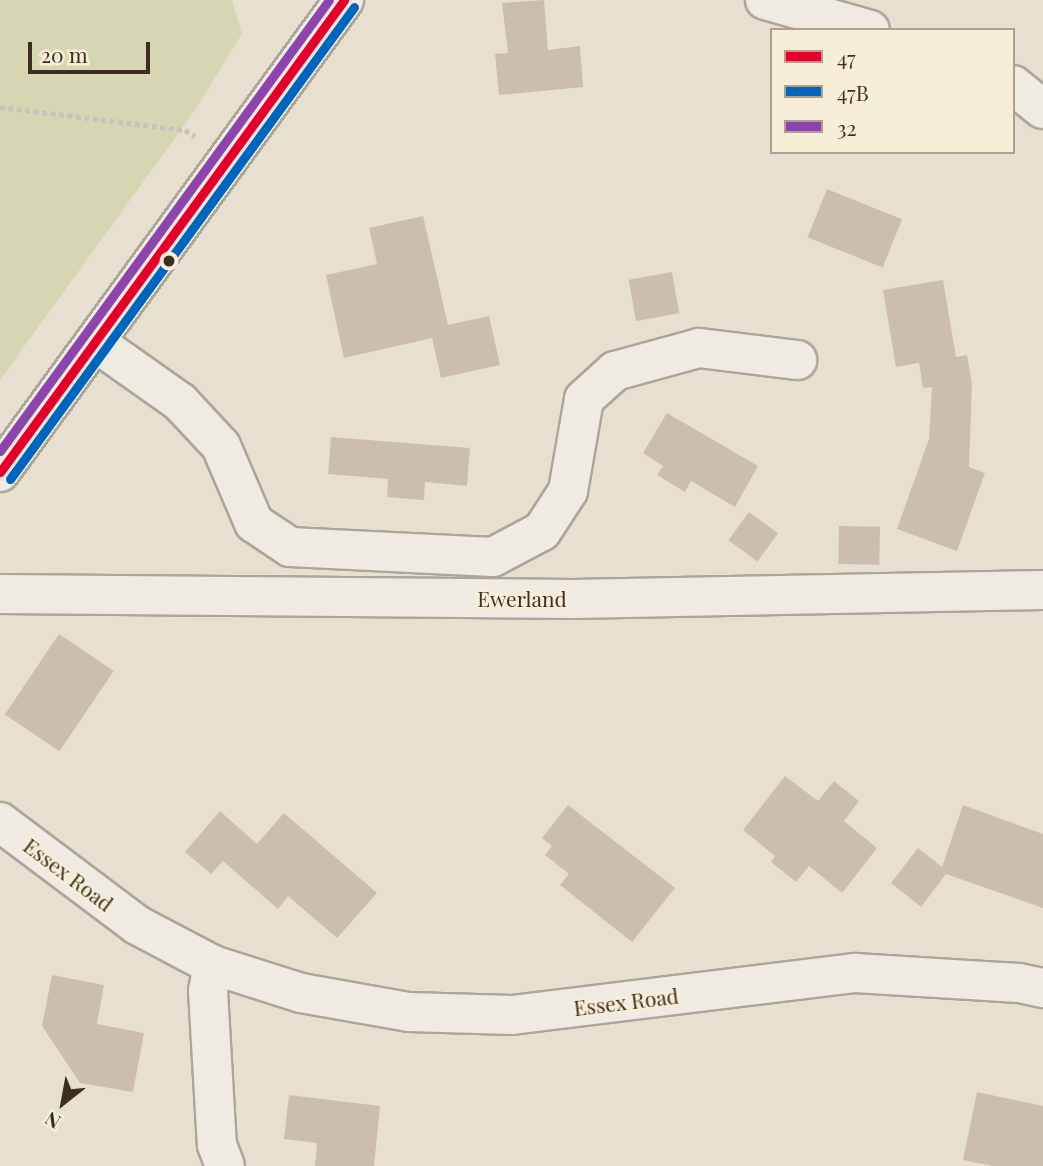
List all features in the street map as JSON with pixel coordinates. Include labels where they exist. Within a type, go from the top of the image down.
[{"type":"street","points":[[0,472],[344,0]]},
{"type":"street","points":[[765,0],[863,28]]},
{"type":"street","points":[[1015,68],[1043,74]]},
{"type":"street","points":[[1015,87],[1043,109]]},
{"type":"street","points":[[95,342],[180,402],[221,446],[254,523],[290,547],[493,556],[542,531],[568,491],[584,399],[615,371],[699,348],[797,360]]},
{"type":"street","name":"Ewerland","points":[[0,594],[573,599],[1043,590]]},
{"type":"street","name":"Essex Road","points":[[0,822],[137,925],[213,965],[301,993],[409,1012],[512,1015],[855,973],[1020,983],[1043,988]]},
{"type":"street","points":[[213,965],[208,991],[217,1145],[225,1166]]},
{"type":"path","points":[[0,107],[185,130],[228,159]]},
{"type":"green space","points":[[0,0],[232,0],[242,34],[193,113],[0,380]]},
{"type":"building","points":[[544,0],[548,50],[580,46],[583,87],[499,95],[495,54],[508,53],[502,3]]},
{"type":"building","points":[[827,189],[902,219],[883,268],[808,237]]},
{"type":"building","points":[[423,216],[448,325],[489,316],[500,365],[441,378],[432,338],[344,358],[326,275],[377,264],[369,228]]},
{"type":"building","points":[[672,272],[679,313],[636,321],[629,280]]},
{"type":"building","points":[[943,280],[956,357],[967,355],[972,384],[969,467],[985,473],[957,551],[897,529],[929,439],[932,387],[923,388],[919,363],[896,367],[883,290]]},
{"type":"building","points":[[667,413],[758,466],[735,507],[691,481],[685,492],[657,475],[663,466],[643,453]]},
{"type":"building","points":[[331,437],[470,448],[467,486],[425,482],[424,500],[387,497],[388,479],[328,474]]},
{"type":"building","points":[[749,512],[778,533],[758,561],[728,540]]},
{"type":"building","points":[[839,526],[880,527],[879,565],[838,564]]},
{"type":"building","points":[[59,634],[114,671],[59,751],[5,714]]},
{"type":"building","points":[[785,776],[818,801],[834,781],[859,801],[844,821],[877,848],[842,893],[809,866],[796,882],[771,862],[775,856],[743,830]]},
{"type":"building","points":[[568,805],[675,888],[632,942],[560,885],[569,874],[545,855],[552,846],[542,838]]},
{"type":"building","points":[[963,805],[1043,834],[1043,908],[946,874],[921,907],[891,883],[918,848],[942,867]]},
{"type":"building","points":[[220,811],[257,844],[284,813],[377,893],[337,938],[288,896],[278,909],[223,861],[211,874],[185,852]]},
{"type":"building","points":[[52,975],[104,985],[97,1024],[144,1033],[133,1092],[80,1083],[42,1026]]},
{"type":"building","points":[[977,1092],[1043,1106],[1043,1166],[992,1166],[963,1160]]},
{"type":"building","points":[[289,1095],[380,1106],[374,1166],[315,1166],[317,1143],[284,1139]]},
{"type":"transit line","name":"32","points":[[0,451],[329,0]]},
{"type":"transit line","name":"47","points":[[0,472],[344,0]]},
{"type":"transit line","name":"47B","points":[[10,479],[354,7]]}]
